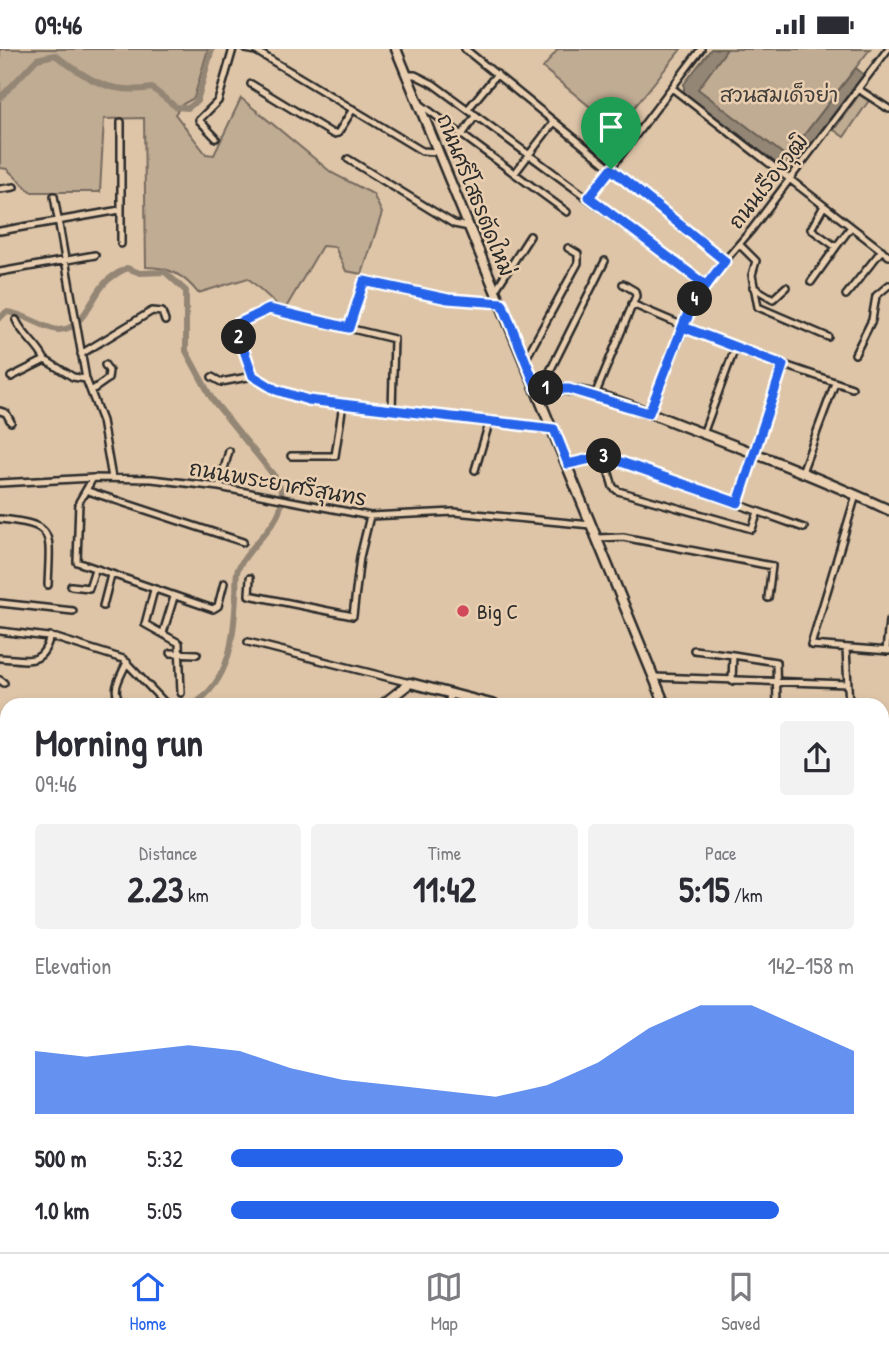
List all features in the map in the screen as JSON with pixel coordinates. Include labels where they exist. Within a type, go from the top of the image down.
[{"type":"street","points":[[216,138],[199,120],[218,101],[233,49]]},
{"type":"street","points":[[245,49],[257,51],[422,151],[439,152]]},
{"type":"street","name":"ถนนศรีโสธรตัดใหม่","points":[[396,49],[662,698]]},
{"type":"street","points":[[465,49],[725,261]]},
{"type":"street","points":[[589,197],[701,49]]},
{"type":"street","name":"ถนนเรืองวุฒิ","points":[[649,413],[683,327],[704,284],[739,244],[888,49]]},
{"type":"street","points":[[468,109],[497,74]]},
{"type":"street","points":[[407,75],[423,78],[468,109],[704,284]]},
{"type":"street","points":[[251,84],[333,134],[338,133],[353,109]]},
{"type":"street","points":[[671,88],[889,256]]},
{"type":"street","points":[[858,89],[889,109]]},
{"type":"street","points":[[420,104],[567,212]]},
{"type":"street","points":[[462,135],[476,115]]},
{"type":"street","points":[[121,122],[121,244]]},
{"type":"street","points":[[515,173],[554,122]]},
{"type":"street","points":[[348,159],[454,224],[469,227]]},
{"type":"street","points":[[0,190],[15,187]]},
{"type":"street","points":[[54,196],[86,379],[102,421],[112,478]]},
{"type":"street","points":[[824,206],[810,228],[836,247]]},
{"type":"street","points":[[0,231],[120,210]]},
{"type":"street","points":[[811,282],[851,227]]},
{"type":"street","points":[[496,289],[530,236]]},
{"type":"street","points":[[739,244],[755,259],[752,275],[755,302],[762,311],[828,337]]},
{"type":"street","points":[[525,360],[578,263],[578,254],[568,249]]},
{"type":"street","points":[[846,295],[882,250]]},
{"type":"street","points":[[0,272],[95,255]]},
{"type":"street","points":[[536,387],[547,377],[605,261]]},
{"type":"street","points":[[349,328],[364,281],[440,298],[502,303]]},
{"type":"street","points":[[594,395],[632,304],[635,291],[623,284]]},
{"type":"street","points":[[855,354],[872,320],[876,296],[889,285]]},
{"type":"street","points":[[753,286],[773,299],[786,287]]},
{"type":"street","points":[[632,304],[735,348],[852,388]]},
{"type":"street","points":[[253,376],[235,325],[269,309],[394,339],[392,410]]},
{"type":"street","points":[[81,354],[152,311],[162,312],[165,321]]},
{"type":"street","points":[[16,320],[25,337],[39,350],[45,361],[72,377],[86,379]]},
{"type":"street","points":[[703,434],[735,348]]},
{"type":"street","points":[[11,377],[45,361]]},
{"type":"street","points":[[91,391],[108,379],[109,371],[105,365]]},
{"type":"street","points":[[738,503],[783,365]]},
{"type":"street","points":[[212,377],[221,382],[253,376],[290,395],[343,404],[554,429]]},
{"type":"street","points":[[802,472],[835,383]]},
{"type":"street","points":[[536,387],[561,388],[594,395],[649,413],[802,472],[889,510]]},
{"type":"street","points":[[291,456],[335,456],[343,404]]},
{"type":"street","points":[[0,411],[6,413],[11,422]]},
{"type":"street","points":[[475,470],[490,421]]},
{"type":"street","points":[[219,487],[229,451]]},
{"type":"street","points":[[604,456],[613,487],[618,491],[752,529],[758,512]]},
{"type":"street","points":[[568,464],[604,456],[804,528]]},
{"type":"street","points":[[93,478],[88,491],[79,502],[76,558],[111,575],[213,609],[218,606],[224,583]]},
{"type":"street","name":"ถนนพระยาศรีสุนทร","points":[[0,483],[112,478],[219,487],[370,516],[454,512],[592,525]]},
{"type":"street","points":[[88,491],[243,543]]},
{"type":"street","points":[[856,495],[811,643],[813,647],[887,651],[889,621]]},
{"type":"street","points":[[250,578],[249,595],[353,616],[360,557],[370,516]]},
{"type":"street","points":[[0,519],[35,523],[41,527],[48,543],[48,585]]},
{"type":"street","points":[[597,538],[623,537],[772,566],[768,598]]},
{"type":"street","points":[[71,586],[89,588],[95,569]]},
{"type":"street","points":[[103,606],[111,575]]},
{"type":"street","points":[[154,590],[145,624],[178,640],[181,693]]},
{"type":"street","points":[[163,633],[174,597]]},
{"type":"street","points":[[0,603],[73,611]]},
{"type":"street","points":[[0,631],[50,636],[127,662],[160,698]]},
{"type":"street","points":[[0,658],[36,660],[44,655],[50,636]]},
{"type":"street","points":[[248,642],[462,698]]},
{"type":"street","points":[[846,649],[848,698]]},
{"type":"street","points":[[694,650],[776,662],[777,698]]},
{"type":"street","points":[[171,653],[197,654]]},
{"type":"street","points":[[732,681],[733,655]]},
{"type":"street","points":[[117,698],[115,689],[127,662]]},
{"type":"street","points":[[654,677],[847,684]]},
{"type":"street","points":[[391,698],[410,683]]},
{"type":"green space","points":[[0,49],[208,49],[194,98],[183,104],[175,114],[206,154],[214,155],[241,98],[332,173],[373,194],[382,213],[362,274],[346,271],[335,247],[322,246],[284,311],[248,278],[198,293],[175,273],[146,267],[144,118],[104,119],[100,192],[31,192],[7,169],[0,168]]},
{"type":"green space","name":"สวนสมเด็จย่า","points":[[558,49],[681,49],[617,129],[543,68]]},
{"type":"green space","name":"สวนสมเด็จย่า","points":[[727,49],[870,49],[787,157],[697,89]]},
{"type":"green space","points":[[861,92],[870,99],[844,137],[834,130]]},
{"type":"shaded area","points":[[711,49],[727,49],[698,89],[787,157],[856,68],[864,75],[791,169],[782,169],[684,94],[684,84]]},
{"type":"waterway","points":[[0,98],[37,59],[55,55],[100,83],[124,89],[152,88],[176,107],[188,108],[197,101],[212,49]]},
{"type":"waterway","points":[[0,318],[6,312],[13,313],[54,329],[67,329],[86,312],[106,281],[127,268],[140,273],[165,272],[186,291],[186,351],[212,399],[275,477],[281,491],[278,515],[238,569],[232,642],[223,670],[202,698]]},
{"type":"place","name":"Big C","points":[[463,611]]},
{"type":"route","points":[[611,169],[589,197],[704,284],[699,291],[691,305],[683,327],[783,365],[738,503],[604,456],[568,464],[554,429],[308,400],[266,386],[253,376],[235,325],[269,309],[349,328],[364,281],[415,294],[470,302],[502,303],[537,389],[569,389],[649,413],[691,305],[699,291],[725,261],[611,169]]}]
